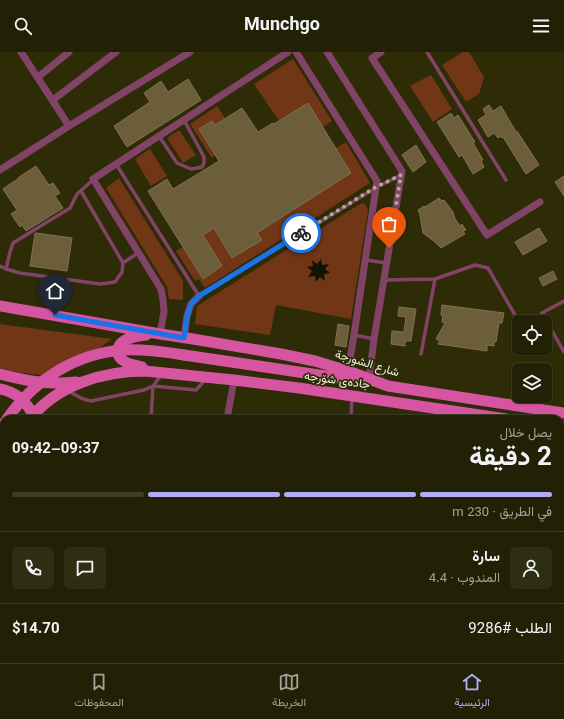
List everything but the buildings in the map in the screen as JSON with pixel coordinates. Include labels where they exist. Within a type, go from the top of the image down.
[{"type":"main road","points":[[0,306],[162,334]]},
{"type":"main road","points":[[162,334],[132,337],[122,343],[118,350],[120,358],[127,363],[164,372]]},
{"type":"main road","name":"شارع الشورجة","points":[[162,334],[315,361],[348,371],[388,386],[564,413]]},
{"type":"main road","points":[[10,415],[23,398],[59,370],[81,359],[123,350],[151,351],[388,386]]},
{"type":"main road","points":[[34,415],[50,400],[66,390],[103,375],[122,372],[164,372]]},
{"type":"main road","name":"جادەی شۆرجە","points":[[164,372],[352,396],[470,415]]},
{"type":"main road","points":[[0,374],[44,383],[86,381]]},
{"type":"main road","points":[[0,390],[7,391],[18,396],[26,402],[31,415]]},
{"type":"street","points":[[21,52],[69,126]]},
{"type":"street","points":[[38,77],[69,52]]},
{"type":"street","points":[[53,100],[116,52]]},
{"type":"street","points":[[0,170],[190,52]]},
{"type":"street","points":[[162,334],[164,312],[160,289],[93,179],[288,52]]},
{"type":"street","points":[[296,52],[377,181],[348,371]]},
{"type":"street","points":[[327,52],[402,171],[386,263],[369,379]]},
{"type":"street","points":[[381,52],[372,58],[487,235],[540,202]]},
{"type":"street","points":[[184,338],[187,316],[191,304],[199,296]]},
{"type":"street","points":[[228,415],[234,380]]},
{"type":"lane","points":[[428,52],[506,180]]},
{"type":"lane","points":[[159,136],[178,164],[191,169],[202,167],[204,157],[184,120]]},
{"type":"lane","points":[[116,164],[199,296],[376,187],[401,175]]},
{"type":"lane","points":[[6,269],[13,243],[70,208],[77,194],[93,179]]},
{"type":"lane","points":[[0,266],[20,273],[100,284],[115,282],[122,272],[123,263],[81,191]]},
{"type":"lane","points":[[123,263],[138,253]]},
{"type":"lane","points":[[366,260],[386,263]]},
{"type":"lane","points":[[384,280],[435,279],[475,265],[488,268],[515,315]]},
{"type":"lane","points":[[421,354],[435,279]]},
{"type":"lane","points":[[564,301],[542,313],[564,352]]},
{"type":"lane","points":[[354,335],[374,339]]},
{"type":"lane","points":[[66,390],[83,399],[91,401],[144,390],[153,386],[164,372]]},
{"type":"lane","points":[[153,386],[196,390],[207,377]]},
{"type":"lane","points":[[151,415],[153,386]]},
{"type":"lane","points":[[350,415],[352,396]]},
{"type":"shaded area","points":[[463,52],[469,52],[484,77],[479,94],[466,102],[442,65]]},
{"type":"shaded area","points":[[293,59],[332,121],[323,127],[279,121],[254,84]]},
{"type":"shaded area","points":[[431,75],[452,109],[433,122],[410,86]]},
{"type":"shaded area","points":[[217,106],[225,118],[215,125],[212,121],[199,129],[215,155],[212,158],[190,124]]},
{"type":"shaded area","points":[[179,130],[196,155],[183,163],[167,138]]},
{"type":"shaded area","points":[[346,142],[370,183],[205,288],[199,279],[195,281],[176,251],[183,247],[203,279],[222,267],[203,235],[214,228],[233,258],[261,240],[246,215],[264,229],[288,213],[272,187],[308,164],[324,190],[351,173],[336,148]]},
{"type":"shaded area","points":[[150,149],[167,176],[151,186],[135,159]]},
{"type":"shaded area","points":[[119,178],[183,281],[183,300],[169,299],[167,287],[106,188]]},
{"type":"shaded area","points":[[362,203],[366,205],[368,210],[351,319],[276,305],[270,335],[195,324],[197,306]]},
{"type":"shaded area","points":[[321,259],[322,265],[329,264],[325,269],[330,273],[324,274],[325,281],[320,277],[316,282],[315,276],[308,277],[312,271],[307,267],[313,266],[312,260],[317,264]]},
{"type":"shaded area","points":[[0,324],[112,339],[97,350],[67,360],[42,375],[21,373],[0,368]]},
{"type":"way so far","points":[[301,233],[376,187],[401,175],[389,248]]},
{"type":"route","points":[[55,315],[184,338],[187,316],[191,304],[199,296],[301,233]]}]
